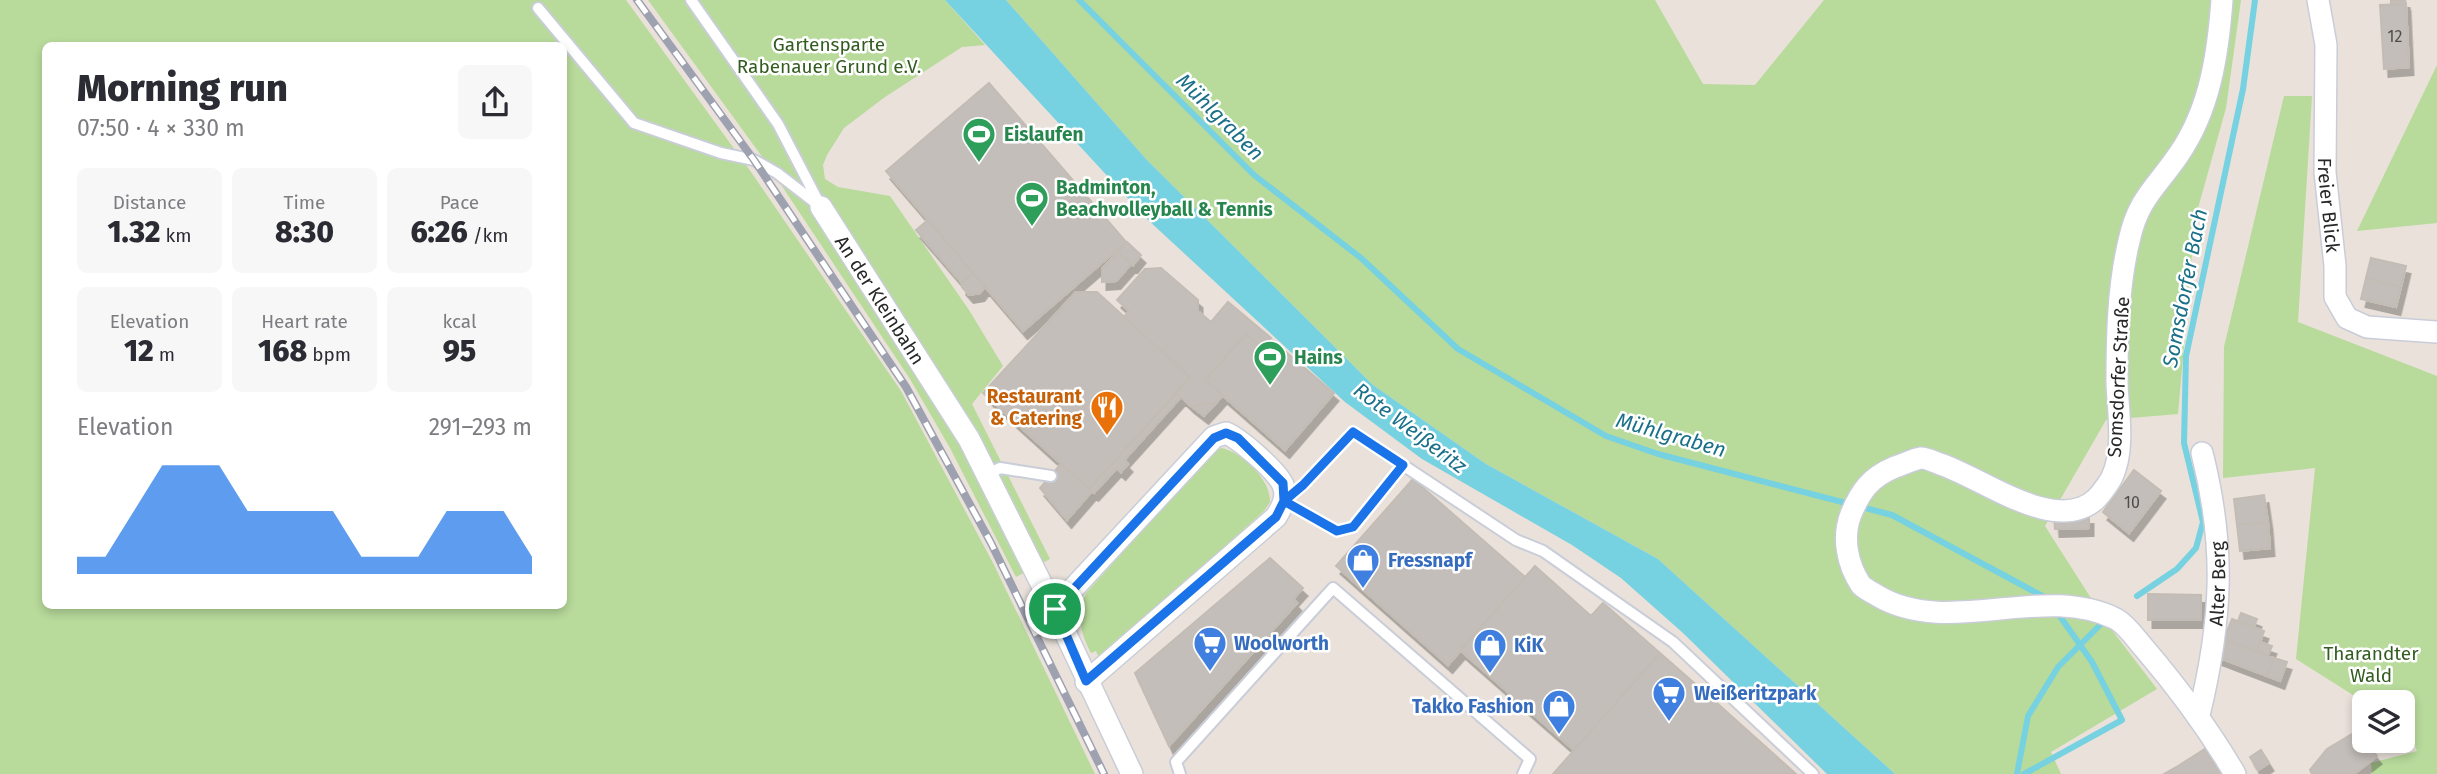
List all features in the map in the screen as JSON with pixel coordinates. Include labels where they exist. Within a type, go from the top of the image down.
[{"type":"street","name":"Somsdorfer Straße","points":[[2222,0],[2219,33],[2204,110],[2179,155],[2145,195],[2129,240],[2119,353],[2118,446],[2113,476],[2096,499],[2075,510],[2015,501],[1962,471],[1922,458],[1879,474],[1859,494],[1846,528],[1847,551],[1862,586],[1890,603],[1924,612],[2060,606],[2096,610],[2121,621],[2199,715],[2235,774]]},
{"type":"street","name":"Freier Blick","points":[[2318,0],[2326,45],[2325,172],[2335,266],[2335,297],[2347,318],[2367,327],[2437,332]]},
{"type":"street","name":"An der Kleinbahn","points":[[821,207],[895,320],[987,475],[1055,609],[1086,681],[1132,774]]},
{"type":"street","points":[[1055,609],[1214,438],[1226,433],[1238,438],[1283,483],[1284,501],[1276,517],[1086,681]]},
{"type":"street","name":"Alter Berg","points":[[2199,715],[2213,644],[2220,569],[2216,507],[2203,453]]},
{"type":"lane","name":"An der Kleinbahn","points":[[691,0],[778,124],[821,207]]},
{"type":"lane","points":[[538,8],[566,42]]},
{"type":"lane","points":[[567,43],[634,123],[721,153],[754,160],[778,173],[821,207]]},
{"type":"lane","points":[[1403,465],[1353,527],[1337,531],[1284,501],[1303,485],[1353,432],[1403,465],[1516,540],[1543,551],[1672,642],[1813,774]]},
{"type":"lane","points":[[987,475],[1000,468],[1051,476]]},
{"type":"lane","points":[[1180,774],[1176,762],[1332,588],[1530,759],[1523,774]]},
{"type":"green space","points":[[0,0],[626,0],[751,172],[901,391],[993,563],[1095,774],[0,774]]},
{"type":"green space","name":"Gartensparte Rabenauer Grund e.V.","points":[[648,0],[945,0],[985,45],[962,47],[885,97],[844,128],[823,165],[825,179],[838,187],[890,196],[969,310],[1003,366],[972,404],[1050,559],[1016,577],[950,448],[910,379],[766,162]]},
{"type":"green space","points":[[1006,0],[1655,0],[1703,84],[1755,85],[1824,0],[2241,0],[2226,108],[2195,219],[2178,414],[2106,420],[2045,526],[2108,625],[2157,689],[2051,752],[2061,774],[1895,774],[1658,559],[1486,464],[1373,385],[1146,159]]},
{"type":"green space","points":[[2437,65],[2437,223],[2357,231]]},
{"type":"green space","name":"Tharandter Wald","points":[[2284,96],[2312,96],[2298,322],[2437,376],[2437,774],[2372,774],[2371,763],[2417,751],[2415,690],[2352,690],[2352,694],[2296,659],[2315,468],[2223,478],[2224,347]]},
{"type":"green space","points":[[1222,448],[1247,461],[1266,485],[1270,502],[1264,511],[1104,655],[1098,656],[1096,651],[1091,653],[1084,638],[1080,616],[1086,593],[1215,450]]},
{"type":"water","name":"Rote Weißeritz","points":[[945,0],[1006,0],[1146,159],[1373,385],[1486,464],[1658,559],[1895,774],[1827,774],[1683,633],[1621,578],[1572,545],[1422,459],[1345,402],[1147,219]]},
{"type":"building","points":[[2391,0],[2405,0],[2406,4],[2391,5]]},
{"type":"building","points":[[2406,4],[2409,67],[2384,69],[2380,5]]},
{"type":"building","points":[[989,83],[1126,242],[1023,331],[886,171]]},
{"type":"building","points":[[928,220],[973,273],[962,283],[916,230]]},
{"type":"building","points":[[1127,242],[1141,255],[1133,265],[1118,252]]},
{"type":"building","points":[[1118,252],[1131,264],[1116,281],[1102,282],[1102,269]]},
{"type":"building","points":[[2371,258],[2406,266],[2401,287],[2366,278]]},
{"type":"building","points":[[1161,268],[1198,300],[1198,311],[1211,322],[1228,302],[1271,338],[1262,348],[1246,334],[1205,380],[1223,395],[1216,403],[1191,406],[1177,393],[1190,377],[1124,317],[1129,311],[1117,300],[1145,269]]},
{"type":"building","points":[[973,273],[985,286],[980,293],[969,295],[962,283]]},
{"type":"building","points":[[2366,278],[2401,287],[2396,307],[2361,299]]},
{"type":"building","points":[[1076,292],[1097,292],[1190,377],[1089,489],[983,393]]},
{"type":"building","name":"Hains","points":[[1246,334],[1265,350],[1273,341],[1334,393],[1285,450],[1205,380]]},
{"type":"building","points":[[1177,393],[1181,397],[1124,460],[1128,464],[1121,472],[1117,468],[1094,493],[1089,489]]},
{"type":"building","points":[[1216,403],[1204,416],[1191,406],[1204,404]]},
{"type":"building","points":[[1061,464],[1092,491],[1067,520],[1040,488]]},
{"type":"building","points":[[2134,470],[2161,491],[2129,533],[2103,512]]},
{"type":"building","points":[[1413,479],[1525,577],[1448,665],[1336,566]]},
{"type":"building","points":[[2264,495],[2268,522],[2237,525],[2234,499]]},
{"type":"building","points":[[2089,516],[2089,528],[2055,529],[2054,517]]},
{"type":"building","points":[[2268,522],[2270,548],[2240,551],[2237,525]]},
{"type":"building","points":[[1270,558],[1303,588],[1293,599],[1297,603],[1169,746],[1135,673]]},
{"type":"building","points":[[1535,566],[1591,616],[1603,603],[1660,653],[1574,750],[1460,650]]},
{"type":"building","points":[[2148,594],[2201,595],[2201,620],[2148,620]]},
{"type":"building","points":[[2241,613],[2257,619],[2254,627],[2238,621]]},
{"type":"building","points":[[2232,619],[2264,631],[2257,651],[2224,639]]},
{"type":"building","points":[[2224,639],[2274,658],[2267,676],[2217,657]]},
{"type":"building","points":[[2260,642],[2272,646],[2268,655],[2257,651]]},
{"type":"building","name":"Weißeritzpark","points":[[1660,653],[1709,696],[1796,774],[1553,774]]},
{"type":"building","points":[[2274,658],[2287,662],[2280,681],[2267,676]]},
{"type":"building","points":[[2352,734],[2352,753],[2375,753],[2377,756],[2354,774],[2312,774],[2310,770],[2327,749]]},
{"type":"building","points":[[2205,749],[2220,774],[2164,774],[2178,766]]},
{"type":"building","points":[[2261,750],[2269,763],[2258,770],[2250,757]]},
{"type":"waterway","name":"Mühlgraben","points":[[1079,0],[1254,175],[1361,258],[1458,349],[1606,436],[1658,454],[1892,515],[2046,598]]},
{"type":"waterway","name":"Somsdorfer Bach","points":[[2137,596],[2177,569],[2196,548],[2203,522],[2184,443],[2186,356],[2243,89],[2255,0]]},
{"type":"waterway","name":"Mühlgraben","points":[[2024,774],[2122,720],[2092,662],[2057,612]]},
{"type":"waterway","name":"Somsdorfer Bach","points":[[2017,774],[2028,716],[2058,667],[2103,622]]},
{"type":"railway","points":[[637,0],[754,160],[906,387],[991,543],[1104,774]]},
{"type":"place","name":"Eislaufen","points":[[979,164]]},
{"type":"place","name":"Badminton, Beachvolleyball & Tennis","points":[[1032,228]]},
{"type":"place","name":"Hains","points":[[1270,387]]},
{"type":"place","name":"Restaurant & Catering","points":[[1107,437]]},
{"type":"place","name":"Fressnapf","points":[[1363,590]]},
{"type":"place","name":"Woolworth","points":[[1210,673]]},
{"type":"place","name":"KiK","points":[[1490,675]]},
{"type":"place","name":"Weißeritzpark","points":[[1669,723]]},
{"type":"place","name":"Takko Fashion","points":[[1559,736]]},
{"type":"route","points":[[1055,609],[1086,681],[1276,517],[1284,501],[1303,485],[1353,432],[1403,465],[1353,527],[1337,531],[1284,501],[1283,483],[1238,438],[1226,433],[1214,438],[1055,609]]}]
